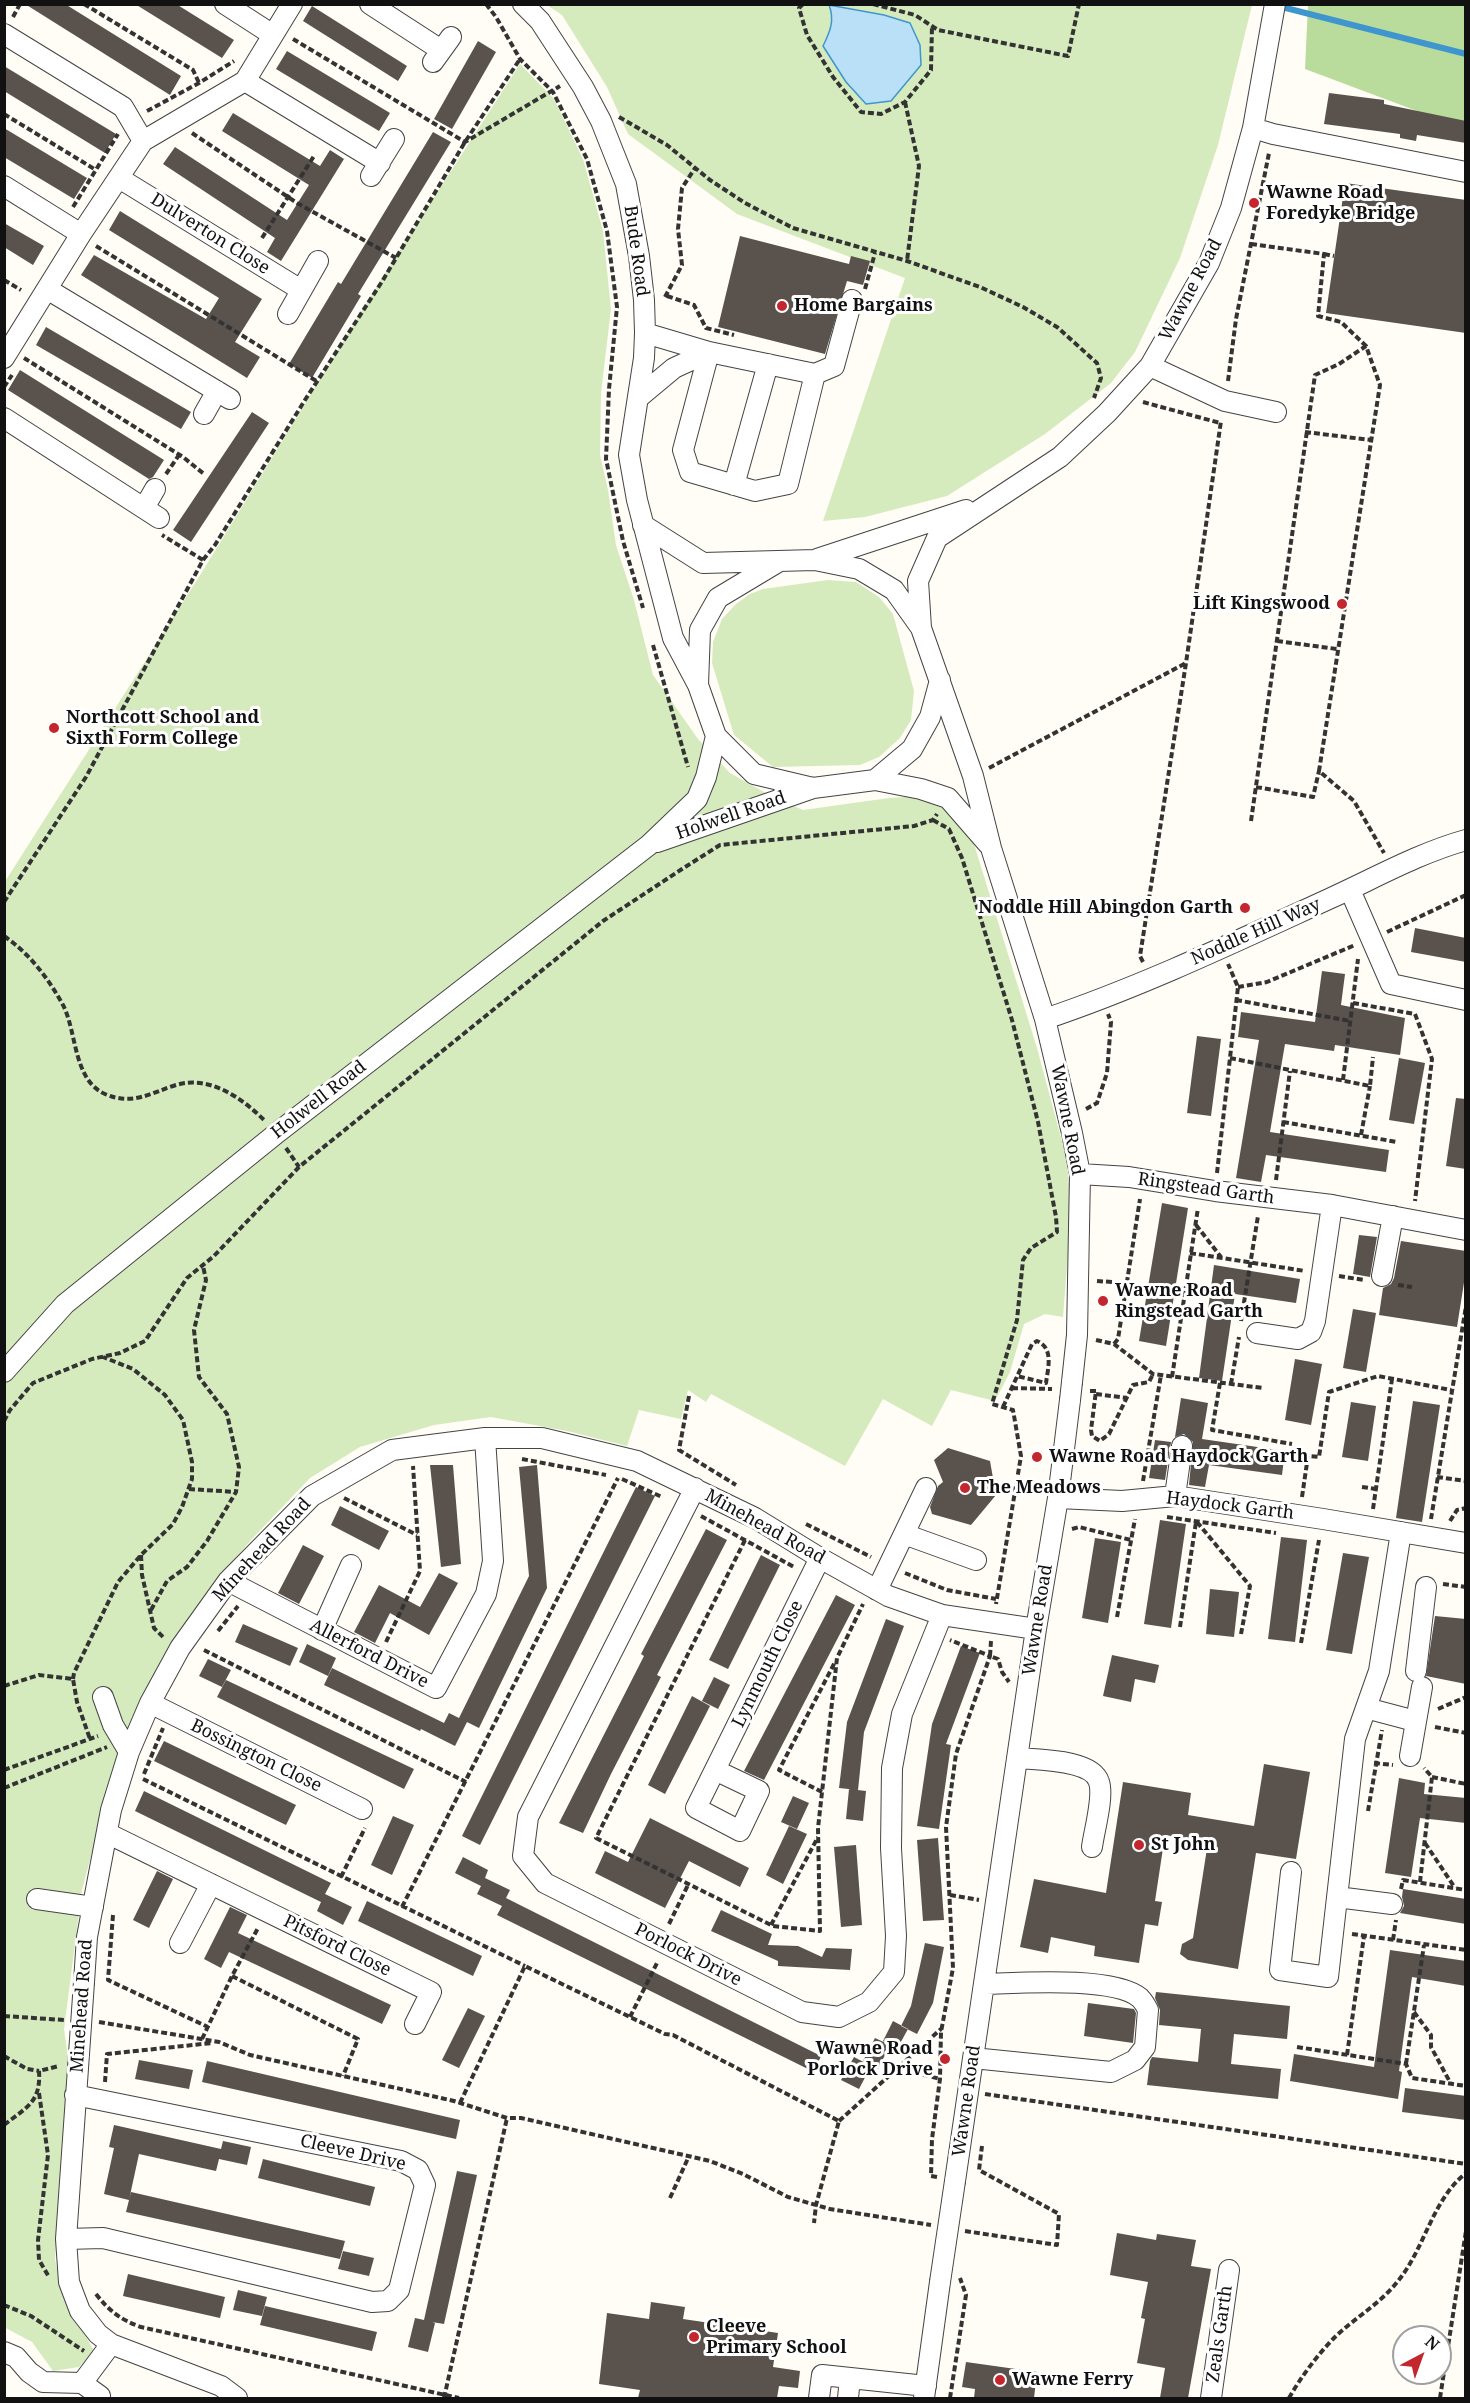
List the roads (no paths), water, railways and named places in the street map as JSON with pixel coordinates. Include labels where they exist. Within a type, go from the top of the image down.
[{"type":"street","points":[[225,4],[275,32]]},
{"type":"street","points":[[10,356],[47,289],[88,239],[118,178],[143,141],[245,81],[292,4]]},
{"type":"street","points":[[370,4],[442,50]]},
{"type":"street","name":"Bude Road","points":[[523,4],[540,21],[601,121],[626,184],[644,300],[645,333],[644,358],[629,454],[643,525],[673,638],[698,685]]},
{"type":"street","name":"Wawne Road","points":[[925,2392],[1027,1689],[1058,1496],[1077,1335],[1080,1174],[1045,1019],[991,848],[973,776],[921,628],[918,581],[937,538],[1060,457],[1107,413],[1150,366],[1209,263],[1231,208],[1253,128],[1275,4]]},
{"type":"street","points":[[9,25],[123,107],[143,141]]},
{"type":"street","points":[[245,81],[376,170],[394,139]]},
{"type":"street","points":[[1253,128],[1273,134],[1466,172]]},
{"type":"street","name":"Dulverton Close","points":[[118,178],[302,290]]},
{"type":"street","points":[[4,186],[88,239]]},
{"type":"street","points":[[288,314],[318,261]]},
{"type":"street","points":[[47,289],[223,395],[204,414]]},
{"type":"street","points":[[645,333],[709,352],[814,374],[834,366],[858,298]]},
{"type":"street","points":[[709,352],[683,450],[690,472],[755,491],[788,484],[814,374]]},
{"type":"street","points":[[638,398],[674,368],[709,352]]},
{"type":"street","points":[[734,485],[768,364]]},
{"type":"street","points":[[1150,366],[1225,401],[1276,412]]},
{"type":"street","points":[[4,418],[153,519],[154,489]]},
{"type":"street","name":"Wawne Road","points":[[815,560],[989,502]]},
{"type":"street","points":[[643,525],[703,562],[815,560],[859,569],[894,590],[921,628]]},
{"type":"street","points":[[778,562],[718,598],[700,630],[698,685],[716,736],[754,774],[813,788],[875,780],[912,749],[930,717],[940,680]]},
{"type":"street","name":"Holwell Road","points":[[4,1372],[65,1304],[277,1133],[649,845],[697,799],[706,777],[716,736]]},
{"type":"street","name":"Wawne Road","points":[[875,780],[921,789],[948,798],[991,848]]},
{"type":"street","name":"Holwell Road","points":[[649,845],[813,788]]},
{"type":"street","name":"Noddle Hill Way","points":[[1045,1019],[1103,999],[1222,948],[1400,866],[1466,840]]},
{"type":"street","points":[[1350,890],[1391,984],[1466,1000]]},
{"type":"street","name":"Ringstead Garth","points":[[1080,1174],[1129,1177],[1208,1190],[1332,1205],[1466,1230]]},
{"type":"street","points":[[1257,1333],[1298,1339],[1311,1332],[1315,1321],[1332,1205]]},
{"type":"street","points":[[1382,1276],[1403,1218]]},
{"type":"street","name":"Minehead Road","points":[[237,2398],[220,2386],[111,2344],[98,2334],[80,2312],[69,2282],[66,2239],[87,1937],[122,1741],[150,1703],[180,1648],[228,1581],[312,1496],[392,1450],[486,1447],[542,1438],[636,1461],[695,1488],[756,1518],[820,1558],[871,1597],[888,1596],[942,1615],[1036,1629]]},
{"type":"street","points":[[1175,1496],[1182,1446]]},
{"type":"street","name":"Allerford Drive","points":[[228,1581],[436,1688],[486,1594],[493,1561],[486,1447]]},
{"type":"street","name":"Porlock Drive","points":[[695,1488],[528,1817],[523,1856],[545,1883],[802,2012],[839,2017],[868,2002],[894,1972],[896,1936],[891,1848],[892,1768],[902,1714],[942,1615]]},
{"type":"street","points":[[871,1597],[890,1566],[926,1488]]},
{"type":"street","name":"Haydock Garth","points":[[1058,1496],[1122,1501],[1138,1506],[1175,1496],[1466,1543]]},
{"type":"street","points":[[1291,1872],[1280,1970],[1328,1977],[1355,1739],[1379,1671],[1401,1532]]},
{"type":"street","points":[[904,1534],[976,1560]]},
{"type":"street","name":"Lynmouth Close","points":[[715,1770],[820,1558]]},
{"type":"street","points":[[322,1629],[351,1565]]},
{"type":"street","points":[[1407,1763],[1415,1721],[1426,1587]]},
{"type":"street","points":[[1387,1622],[1421,1627]]},
{"type":"street","points":[[103,1697],[122,1741]]},
{"type":"street","name":"Bossington Close","points":[[150,1703],[362,1809]]},
{"type":"street","points":[[1366,1708],[1415,1721]]},
{"type":"street","points":[[1017,1758],[1080,1765],[1095,1774],[1100,1784],[1100,1793],[1092,1847]]},
{"type":"street","name":"Pitsford Close","points":[[107,1833],[431,1992],[416,2024]]},
{"type":"street","points":[[180,1943],[211,1884]]},
{"type":"street","points":[[1337,1898],[1397,1904]]},
{"type":"street","points":[[37,1899],[93,1907]]},
{"type":"street","points":[[973,2058],[1111,2072],[1135,2060],[1145,2047],[1149,2010],[1140,1998],[1110,1987],[1060,1982],[984,1984]]},
{"type":"street","name":"Cleeve Drive","points":[[66,2239],[103,2238],[372,2302],[388,2301],[399,2290],[425,2185],[418,2170],[401,2161],[75,2094]]},
{"type":"street","name":"Zeals Garth","points":[[1211,2398],[1229,2270]]},
{"type":"street","points":[[82,2382],[111,2344]]},
{"type":"street","points":[[4,2352],[16,2357],[29,2372],[43,2382],[82,2382],[100,2396]]},
{"type":"street","points":[[819,2398],[822,2375],[925,2392]]},
{"type":"street","points":[[848,2398],[850,2378]]},
{"type":"water","points":[[829,5],[884,15],[910,23],[920,45],[921,65],[891,101],[866,104],[846,82],[823,46],[831,26],[832,16]]},
{"type":"waterway","points":[[1278,6],[1466,54]]},
{"type":"place","name":"Wawne Road Foredyke Bridge","points":[[1254,203]]},
{"type":"place","name":"Home Bargains","points":[[782,306]]},
{"type":"place","name":"Lift Kingswood","points":[[1342,604]]},
{"type":"place","name":"Northcott School and Sixth Form College","points":[[54,728]]},
{"type":"place","name":"Noddle Hill Abingdon Garth","points":[[1245,908]]},
{"type":"place","name":"Wawne Road Ringstead Garth","points":[[1103,1301]]},
{"type":"place","name":"Wawne Road Haydock Garth","points":[[1037,1457]]},
{"type":"place","name":"The Meadows","points":[[965,1488]]},
{"type":"place","name":"St John","points":[[1139,1845]]},
{"type":"place","name":"Wawne Road Porlock Drive","points":[[945,2059]]},
{"type":"place","name":"Cleeve Primary School","points":[[694,2337]]},
{"type":"place","name":"Wawne Ferry","points":[[1000,2380]]}]
